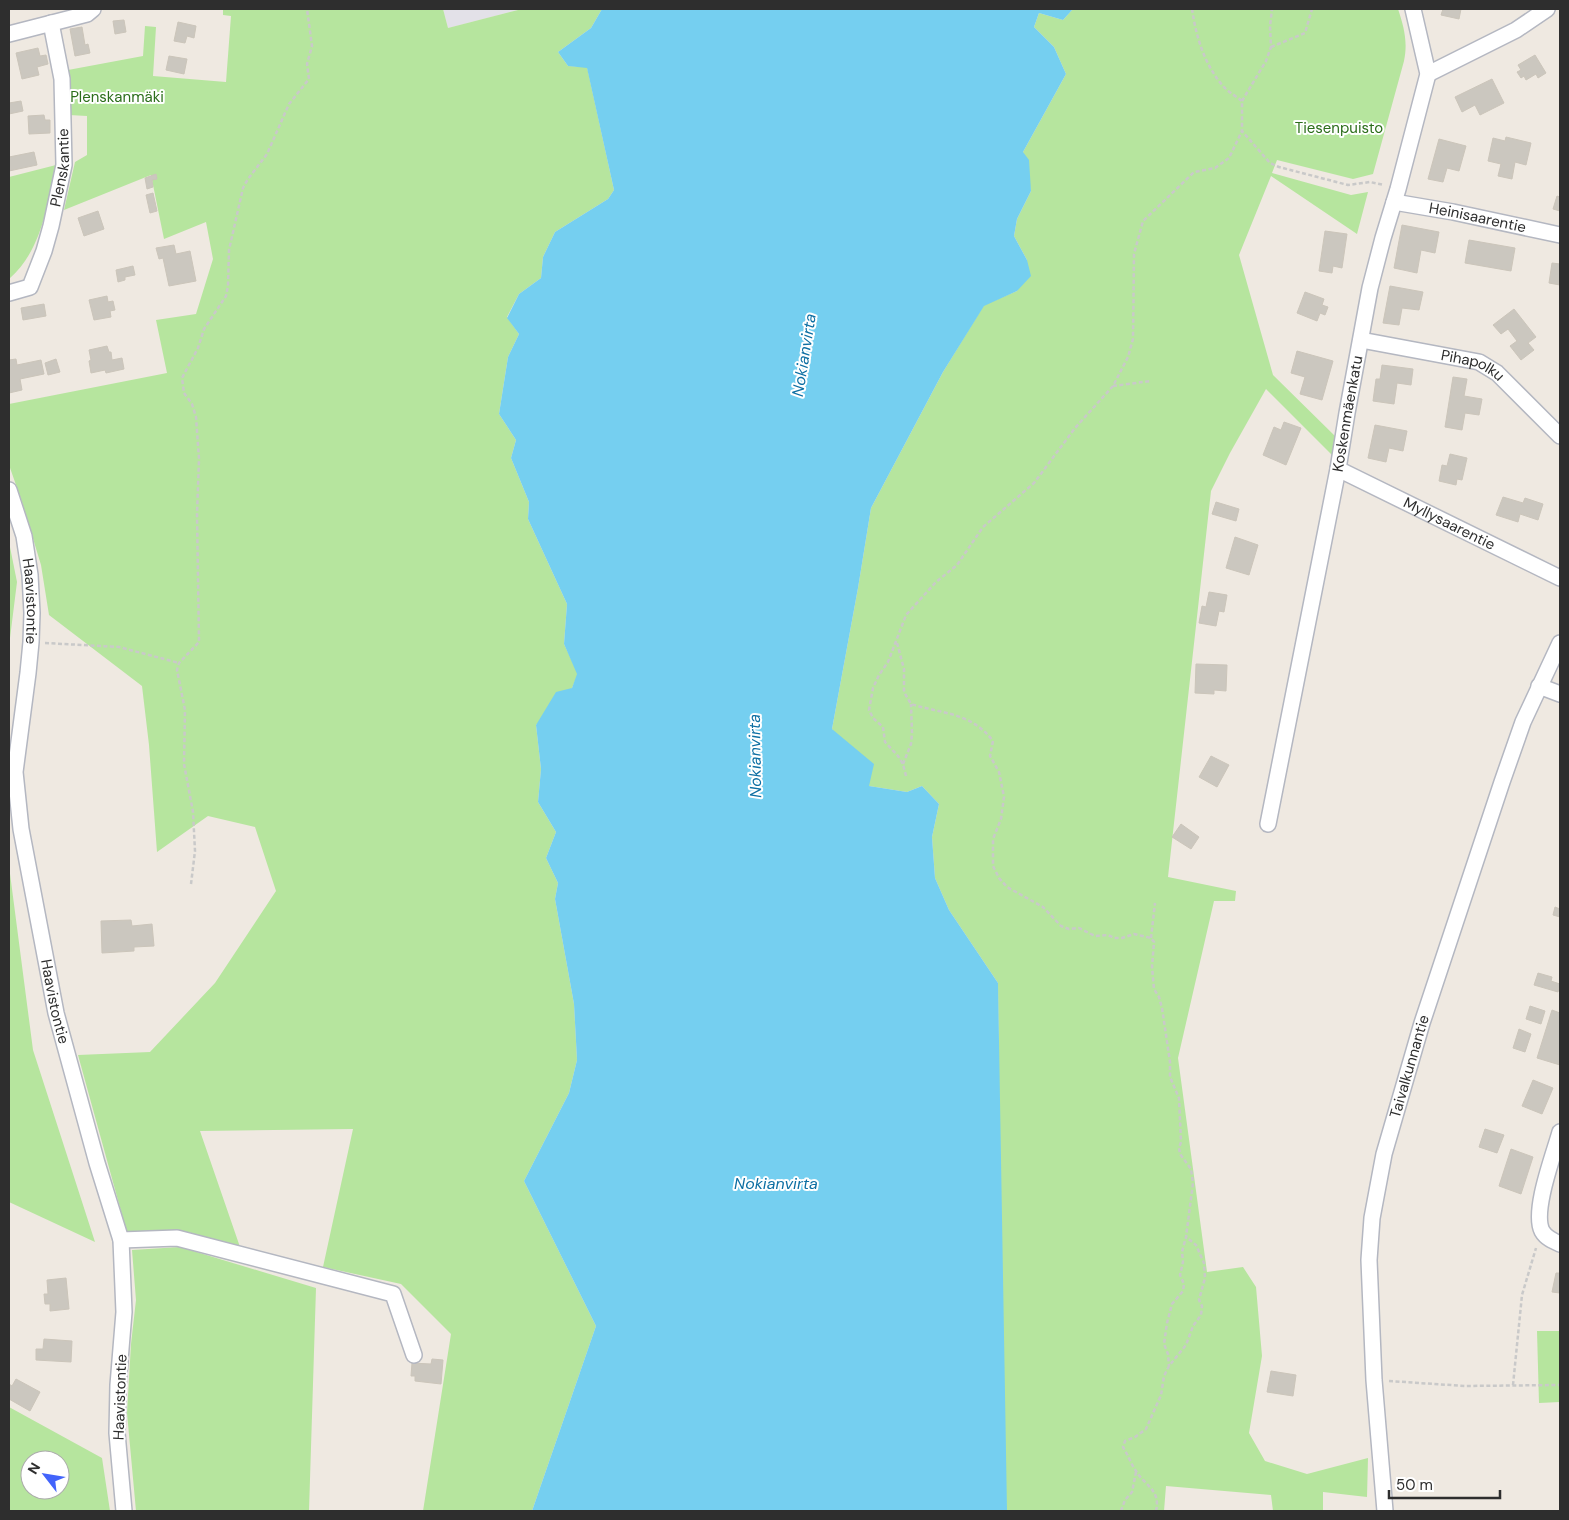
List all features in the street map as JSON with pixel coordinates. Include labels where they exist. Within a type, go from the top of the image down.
[{"type":"street","points":[[9,34],[87,14],[93,9]]},
{"type":"street","name":"Koskenmäenkatu","points":[[1268,824],[1338,469],[1370,288],[1428,74],[1413,9]]},
{"type":"street","points":[[1428,74],[1516,30],[1547,9]]},
{"type":"street","name":"Plenskantie","points":[[9,293],[30,287],[52,226],[64,165],[62,79],[51,22]]},
{"type":"street","name":"Heinisaarentie","points":[[1396,196],[1453,212],[1560,235]]},
{"type":"street","name":"Pihapolku","points":[[1361,340],[1479,362],[1497,373],[1560,436]]},
{"type":"street","name":"Myllysaarentie","points":[[1338,469],[1560,578]]},
{"type":"street","name":"Haavistontie","points":[[9,490],[24,536],[30,576],[31,642],[15,772],[20,829],[56,1013],[97,1163],[121,1240],[124,1312],[118,1385],[117,1433],[124,1511]]},
{"type":"street","name":"Taivalkunnantie","points":[[1384,1511],[1374,1380],[1368,1260],[1372,1218],[1384,1154],[1422,1023],[1523,722],[1560,643]]},
{"type":"street","points":[[1539,686],[1560,694]]},
{"type":"street","points":[[1560,1132],[1542,1193],[1540,1218],[1542,1230],[1550,1240],[1560,1244]]},
{"type":"street","points":[[121,1240],[177,1238],[394,1294],[414,1355]]},
{"type":"path","points":[[191,884],[195,850],[193,812],[184,764],[185,710],[177,670],[179,663],[200,642],[197,514],[199,459],[196,417],[192,404],[184,393],[182,378],[198,348],[204,329],[226,296],[229,250],[243,188],[267,154],[289,104],[309,79],[308,64],[312,46],[307,9]]},
{"type":"path","points":[[1192,9],[1196,34],[1207,61],[1223,87],[1242,101]]},
{"type":"path","points":[[906,776],[903,764],[885,742],[883,727],[873,718],[869,710],[873,688],[888,662],[906,615],[936,582],[957,565],[983,527],[1034,484],[1075,428],[1113,386],[1128,357],[1133,340],[1134,254],[1143,222],[1194,172],[1215,168],[1228,158],[1242,131],[1242,101],[1266,61],[1271,47],[1270,26],[1272,9]]},
{"type":"path","points":[[1271,47],[1304,34],[1312,9]]},
{"type":"path","points":[[1242,131],[1270,162],[1280,167],[1348,185],[1370,182],[1396,196]]},
{"type":"path","points":[[1113,386],[1151,381]]},
{"type":"path","points":[[31,642],[119,647],[179,663]]},
{"type":"path","points":[[896,643],[904,670],[904,692],[911,704],[911,744],[903,764]]},
{"type":"path","points":[[911,704],[964,718],[986,731],[993,741],[990,756],[999,772],[1004,797],[1000,819],[993,839],[993,866],[999,878],[1007,887],[1043,907],[1061,926],[1069,929],[1079,928],[1095,936],[1108,935],[1114,938],[1122,938],[1134,934],[1150,938],[1154,942],[1152,967],[1154,989],[1159,996],[1162,1008],[1170,1062],[1170,1077],[1179,1098],[1181,1142],[1178,1148],[1190,1170],[1193,1183],[1180,1275],[1184,1284],[1184,1291],[1172,1304],[1164,1344],[1168,1354],[1169,1366]]},
{"type":"path","points":[[1150,938],[1155,903]]},
{"type":"path","points":[[1513,1386],[1522,1295],[1542,1230]]},
{"type":"path","points":[[1156,1511],[1155,1493],[1136,1472],[1123,1447],[1125,1441],[1135,1438],[1146,1429],[1161,1395],[1164,1376],[1169,1366],[1186,1345],[1193,1326],[1201,1316],[1202,1306],[1199,1300],[1205,1278],[1204,1262],[1196,1245],[1186,1237]]},
{"type":"path","points":[[1374,1380],[1465,1386],[1560,1385]]},
{"type":"path","points":[[1121,1511],[1125,1500],[1132,1492],[1136,1472]]},
{"type":"shaded area","points":[[443,9],[522,9],[448,28]]},
{"type":"green space","name":"Plenskanmäki","points":[[223,9],[443,9],[448,28],[522,9],[602,9],[591,28],[558,52],[568,66],[587,67],[614,190],[608,199],[555,232],[543,257],[541,278],[519,294],[507,317],[519,334],[508,357],[499,414],[516,440],[511,458],[529,502],[528,519],[567,604],[564,644],[578,674],[572,688],[536,725],[541,769],[538,802],[556,832],[546,858],[558,883],[555,899],[574,1004],[577,1060],[569,1093],[524,1181],[596,1326],[532,1511],[423,1511],[451,1334],[401,1284],[323,1267],[353,1129],[200,1131],[240,1247],[180,1231],[127,1233],[78,1055],[150,1052],[215,983],[276,891],[255,827],[208,816],[157,852],[149,745],[142,686],[49,615],[41,565],[9,465],[9,404],[167,373],[156,320],[196,314],[213,259],[206,222],[164,239],[151,175],[64,210],[75,162],[87,155],[87,116],[69,115],[68,70],[143,56],[145,26],[156,27],[153,76],[226,82],[231,16],[223,15]]},
{"type":"green space","name":"Tiesenpuisto","points":[[1073,9],[1398,9],[1405,35],[1404,61],[1373,174],[1353,179],[1277,160],[1272,173],[1351,195],[1368,192],[1357,234],[1271,176],[1239,255],[1273,375],[1336,437],[1332,455],[1266,389],[1211,491],[1168,877],[1236,891],[1235,901],[1214,901],[1178,1058],[1207,1272],[1243,1267],[1256,1287],[1262,1356],[1249,1433],[1265,1461],[1307,1474],[1368,1458],[1367,1497],[1323,1492],[1323,1511],[1273,1511],[1271,1495],[1166,1486],[1164,1511],[1003,1511],[998,983],[949,910],[935,878],[932,837],[939,804],[922,786],[907,792],[869,786],[832,729],[871,508],[943,372],[984,305],[1017,291],[1027,260],[1014,236],[1017,219],[1031,191],[1023,152],[1066,74],[1054,47],[1034,27],[1039,13],[1063,20]]},
{"type":"green space","points":[[56,165],[42,227],[29,255],[9,279],[9,177]]},
{"type":"green space","points":[[9,542],[17,582],[9,646]]},
{"type":"green space","points":[[9,866],[33,1050],[95,1242],[9,1202]]},
{"type":"green space","points":[[180,1247],[316,1288],[309,1511],[136,1511],[127,1413],[136,1300],[132,1250]]},
{"type":"green space","points":[[1537,1331],[1560,1331],[1560,1402],[1539,1403]]},
{"type":"green space","points":[[9,1407],[102,1458],[110,1511],[9,1511]]},
{"type":"water","name":"Nokianvirta","points":[[602,9],[1073,9],[1063,20],[1039,13],[1034,27],[1054,47],[1066,74],[1023,152],[1029,160],[1031,191],[1017,219],[1014,236],[1027,260],[1031,276],[1017,291],[984,306],[943,372],[871,508],[832,729],[874,764],[869,786],[907,792],[922,786],[939,804],[932,837],[935,878],[949,910],[998,983],[1007,1511],[532,1511],[596,1326],[524,1181],[569,1093],[577,1060],[574,1004],[555,899],[558,883],[546,858],[556,832],[538,802],[541,769],[536,725],[556,692],[572,688],[577,674],[564,644],[567,604],[528,519],[529,502],[511,458],[516,440],[499,414],[508,357],[519,334],[507,318],[519,294],[541,278],[543,257],[555,232],[608,199],[614,190],[587,68],[568,66],[558,52],[591,28]]},
{"type":"building","points":[[1443,9],[1461,9],[1459,19],[1441,15]]},
{"type":"building","points":[[124,20],[126,32],[115,34],[113,21]]},
{"type":"building","points":[[178,22],[196,26],[194,38],[187,36],[185,43],[174,41]]},
{"type":"building","points":[[82,27],[85,45],[88,44],[90,53],[75,56],[70,29]]},
{"type":"building","points":[[38,48],[40,56],[46,55],[48,64],[37,67],[39,75],[22,79],[16,53]]},
{"type":"building","points":[[1535,55],[1546,73],[1538,78],[1536,74],[1526,80],[1524,76],[1521,78],[1517,72],[1521,70],[1518,65]]},
{"type":"building","points":[[169,56],[187,59],[184,74],[166,70]]},
{"type":"building","points":[[1492,79],[1504,103],[1480,115],[1475,105],[1462,112],[1455,97]]},
{"type":"building","points":[[21,101],[23,111],[9,114],[9,103]]},
{"type":"building","points":[[44,115],[45,120],[50,120],[50,133],[29,134],[28,116]]},
{"type":"building","points":[[1506,137],[1531,143],[1526,165],[1515,162],[1512,179],[1498,176],[1501,164],[1488,161],[1493,138],[1505,141]]},
{"type":"building","points":[[1439,139],[1466,146],[1459,171],[1447,168],[1443,182],[1428,179]]},
{"type":"building","points":[[34,152],[37,165],[9,171],[9,157]]},
{"type":"building","points":[[156,174],[157,179],[152,180],[153,187],[147,189],[145,178]]},
{"type":"building","points":[[153,193],[157,211],[150,213],[146,195]]},
{"type":"building","points":[[1557,196],[1560,197],[1560,211],[1553,209]]},
{"type":"building","points":[[98,211],[104,229],[84,236],[78,218]]},
{"type":"building","points":[[1402,225],[1439,232],[1435,253],[1421,250],[1417,273],[1394,268]]},
{"type":"building","points":[[1325,231],[1347,234],[1342,268],[1333,266],[1332,273],[1319,271]]},
{"type":"building","points":[[1469,240],[1515,248],[1511,271],[1465,263]]},
{"type":"building","points":[[174,245],[176,254],[190,251],[196,281],[169,286],[163,258],[159,259],[156,248]]},
{"type":"building","points":[[1552,263],[1560,264],[1560,285],[1549,283]]},
{"type":"building","points":[[133,266],[135,275],[125,277],[125,280],[118,282],[116,270]]},
{"type":"building","points":[[1390,286],[1423,292],[1419,310],[1402,308],[1399,325],[1383,323]]},
{"type":"building","points":[[1305,292],[1324,299],[1322,305],[1328,307],[1325,315],[1320,313],[1317,321],[1297,313]]},
{"type":"building","points":[[107,296],[108,302],[113,301],[115,310],[110,311],[111,317],[94,320],[89,300]]},
{"type":"building","points":[[44,304],[46,316],[23,320],[21,308]]},
{"type":"building","points":[[1514,309],[1536,337],[1528,343],[1534,350],[1521,360],[1510,346],[1517,341],[1508,329],[1501,334],[1493,325]]},
{"type":"building","points":[[107,346],[109,352],[111,352],[112,360],[122,358],[124,369],[106,373],[105,370],[91,373],[89,350]]},
{"type":"building","points":[[1297,351],[1333,361],[1322,400],[1300,394],[1305,377],[1291,373]]},
{"type":"building","points":[[16,359],[17,365],[41,360],[44,374],[20,379],[22,390],[9,393],[9,360]]},
{"type":"building","points":[[56,359],[60,372],[48,375],[45,363]]},
{"type":"building","points":[[1382,365],[1413,369],[1411,385],[1397,383],[1394,404],[1373,401],[1376,379],[1380,379]]},
{"type":"building","points":[[1453,377],[1467,379],[1464,396],[1482,399],[1479,415],[1465,413],[1462,430],[1445,427]]},
{"type":"building","points":[[1284,422],[1301,428],[1286,465],[1263,455],[1274,427],[1281,430]]},
{"type":"building","points":[[1375,425],[1407,431],[1403,451],[1389,448],[1386,462],[1368,458]]},
{"type":"building","points":[[1450,454],[1467,458],[1462,480],[1457,479],[1456,485],[1439,481],[1442,465],[1447,466]]},
{"type":"building","points":[[1503,497],[1523,503],[1525,498],[1543,504],[1538,520],[1520,514],[1518,522],[1496,515]]},
{"type":"building","points":[[1216,502],[1239,509],[1236,521],[1212,514]]},
{"type":"building","points":[[1235,537],[1258,545],[1249,575],[1226,568]]},
{"type":"building","points":[[1209,592],[1227,595],[1224,612],[1219,611],[1216,626],[1199,623],[1202,606],[1206,607]]},
{"type":"building","points":[[1196,664],[1227,665],[1226,691],[1214,690],[1214,694],[1195,693]]},
{"type":"building","points":[[1211,756],[1229,765],[1217,787],[1199,777]]},
{"type":"building","points":[[1181,824],[1199,837],[1191,849],[1172,837]]},
{"type":"building","points":[[1555,907],[1560,909],[1560,917],[1553,915]]},
{"type":"building","points":[[131,920],[132,926],[152,924],[154,946],[134,947],[134,951],[102,953],[101,921]]},
{"type":"building","points":[[1538,973],[1552,977],[1551,981],[1560,984],[1558,992],[1534,985]]},
{"type":"building","points":[[1530,1006],[1545,1011],[1541,1024],[1526,1019]]},
{"type":"building","points":[[1552,1010],[1560,1013],[1560,1065],[1537,1058]]},
{"type":"building","points":[[1519,1029],[1531,1034],[1525,1052],[1513,1048]]},
{"type":"building","points":[[1533,1080],[1553,1088],[1542,1114],[1522,1106]]},
{"type":"building","points":[[1485,1129],[1504,1135],[1497,1153],[1479,1147]]},
{"type":"building","points":[[1511,1149],[1533,1157],[1521,1194],[1499,1186]]},
{"type":"building","points":[[1556,1273],[1560,1273],[1560,1293],[1552,1292]]},
{"type":"building","points":[[66,1278],[69,1309],[50,1311],[50,1304],[45,1304],[44,1294],[48,1294],[47,1280]]},
{"type":"building","points":[[44,1339],[72,1341],[71,1362],[36,1360],[36,1349],[43,1349]]},
{"type":"building","points":[[432,1359],[443,1360],[441,1384],[415,1381],[415,1376],[411,1376],[412,1363],[431,1364]]},
{"type":"building","points":[[1271,1371],[1296,1375],[1293,1396],[1267,1392]]},
{"type":"building","points":[[16,1379],[40,1392],[30,1411],[9,1399],[9,1384],[12,1386]]}]
